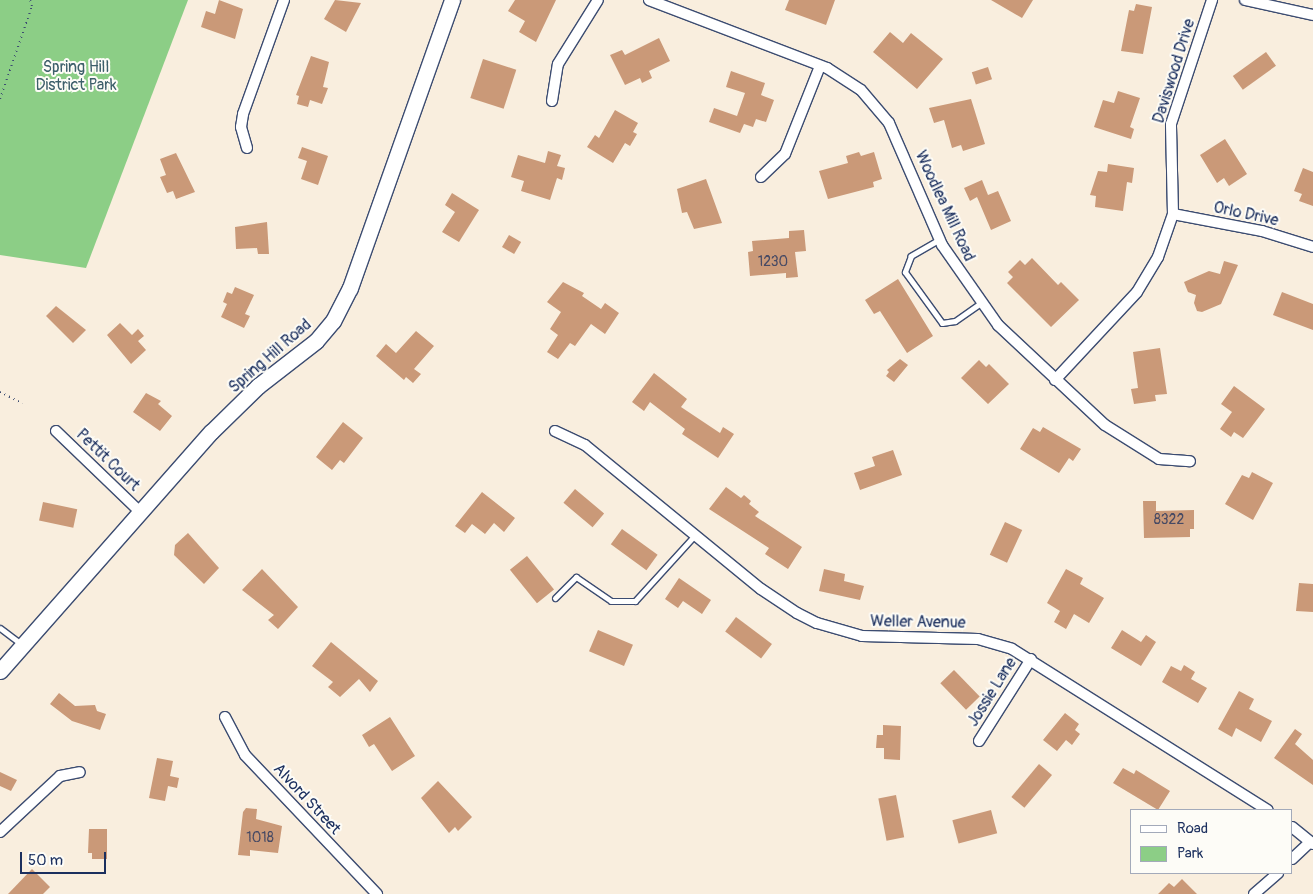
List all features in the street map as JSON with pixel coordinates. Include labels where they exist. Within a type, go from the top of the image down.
[{"type":"main road","name":"Spring Hill Road","points":[[0,671],[117,542],[139,511],[211,432],[258,386],[316,341],[337,315],[452,0]]},
{"type":"street","points":[[247,148],[242,127],[243,114],[284,0]]},
{"type":"street","points":[[552,101],[558,64],[598,0]]},
{"type":"street","name":"Woodlea Mill Road","points":[[649,0],[820,66],[861,90],[880,110],[898,138],[940,238],[981,303],[1055,380],[1105,424],[1159,459],[1190,461]]},
{"type":"street","name":"Daviswood Drive","points":[[1055,380],[1149,275],[1173,214],[1171,124],[1212,0]]},
{"type":"street","points":[[1245,0],[1313,15]]},
{"type":"street","points":[[761,177],[785,154],[820,66]]},
{"type":"street","name":"Orlo Drive","points":[[1173,214],[1262,231],[1313,247]]},
{"type":"street","name":"Pettit Court","points":[[56,431],[139,511]]},
{"type":"street","name":"Weller Avenue","points":[[555,431],[585,445],[761,590],[817,623],[841,632],[883,638],[978,639],[1012,649],[1031,659],[1266,809]]},
{"type":"street","name":"Jossie Lane","points":[[979,741],[1031,659]]},
{"type":"street","name":"Alvord Street","points":[[225,717],[245,755],[377,894]]},
{"type":"street","points":[[0,832],[60,776],[80,772]]},
{"type":"street","points":[[1293,829],[1312,843],[1293,858]]},
{"type":"street","points":[[1254,894],[1277,874]]},
{"type":"lane","points":[[940,238],[911,256],[905,272],[942,323],[954,321],[981,303]]},
{"type":"lane","points":[[555,598],[576,577],[612,601],[625,603],[634,600],[696,535]]},
{"type":"lane","points":[[0,628],[23,645]]},
{"type":"path","points":[[0,99],[32,6],[30,0]]},
{"type":"path","points":[[0,392],[22,403]]},
{"type":"green space","name":"Spring Hill District Park","points":[[0,0],[188,0],[86,268],[0,255]]},
{"type":"building","points":[[219,0],[243,9],[235,39],[201,27],[206,11],[215,14]]},
{"type":"building","points":[[335,0],[361,3],[346,32],[324,19]]},
{"type":"building","points":[[515,0],[556,0],[536,42],[519,32],[525,21],[508,11]]},
{"type":"building","points":[[789,0],[835,0],[826,25],[785,10]]},
{"type":"building","points":[[991,0],[1033,0],[1022,18]]},
{"type":"building","points":[[1136,4],[1152,7],[1143,54],[1121,51],[1129,10],[1134,11]]},
{"type":"building","points":[[890,32],[903,43],[911,33],[943,59],[917,89],[873,52]]},
{"type":"building","points":[[659,38],[670,61],[649,71],[652,78],[642,83],[640,78],[625,85],[610,55],[622,50],[625,55]]},
{"type":"building","points":[[1266,52],[1276,66],[1243,90],[1233,76]]},
{"type":"building","points":[[311,56],[329,62],[323,87],[328,88],[322,104],[310,100],[308,107],[297,104],[299,96],[296,95]]},
{"type":"building","points":[[483,59],[516,70],[504,109],[470,98]]},
{"type":"building","points":[[988,67],[992,79],[976,85],[972,72]]},
{"type":"building","points":[[731,71],[765,83],[761,95],[774,100],[766,122],[756,119],[753,127],[744,124],[740,133],[709,122],[714,108],[737,116],[745,93],[726,87]]},
{"type":"building","points":[[1118,91],[1140,98],[1130,127],[1134,129],[1131,139],[1094,127],[1103,100],[1114,103]]},
{"type":"building","points":[[971,99],[985,144],[963,151],[961,145],[952,148],[944,120],[934,123],[929,108]]},
{"type":"building","points":[[615,110],[638,123],[633,132],[637,134],[630,146],[625,143],[613,163],[587,147],[595,135],[599,138]]},
{"type":"building","points":[[1225,139],[1247,174],[1229,186],[1224,178],[1217,183],[1200,155]]},
{"type":"building","points":[[302,147],[328,156],[318,185],[301,179],[307,161],[298,158]]},
{"type":"building","points":[[548,151],[561,155],[557,166],[565,168],[562,180],[557,178],[550,200],[521,191],[524,181],[511,177],[518,155],[545,163]]},
{"type":"building","points":[[859,152],[861,156],[874,152],[882,179],[873,182],[874,187],[828,199],[819,171],[848,163],[846,156]]},
{"type":"building","points":[[176,153],[195,192],[176,199],[173,191],[167,193],[160,177],[166,175],[160,159]]},
{"type":"building","points":[[1108,164],[1134,168],[1132,183],[1127,182],[1123,211],[1095,207],[1096,196],[1090,195],[1098,171],[1107,172]]},
{"type":"building","points":[[1303,168],[1313,172],[1313,206],[1299,201],[1302,194],[1294,191]]},
{"type":"building","points":[[706,179],[722,223],[694,229],[687,212],[682,213],[677,189]]},
{"type":"building","points":[[982,180],[988,195],[998,191],[1011,221],[991,230],[977,197],[970,201],[964,188]]},
{"type":"building","points":[[452,193],[479,210],[459,242],[442,232],[455,212],[445,205]]},
{"type":"building","points":[[267,222],[269,254],[258,254],[257,248],[236,249],[235,227]]},
{"type":"building","points":[[804,230],[806,251],[795,252],[798,277],[786,278],[786,273],[750,276],[748,252],[753,251],[752,241],[789,238],[789,231]]},
{"type":"building","points":[[509,235],[521,242],[514,254],[502,247]]},
{"type":"building","points":[[1032,258],[1058,285],[1061,282],[1079,300],[1051,327],[1007,283],[1013,277],[1008,272],[1020,260],[1025,265]]},
{"type":"building","points":[[1224,261],[1238,265],[1221,304],[1202,312],[1197,311],[1194,303],[1196,295],[1188,292],[1184,282],[1209,271],[1220,274]]},
{"type":"building","points":[[898,279],[933,336],[907,353],[880,311],[874,314],[865,300]]},
{"type":"building","points":[[563,282],[584,293],[582,296],[601,309],[605,303],[619,313],[605,334],[591,324],[575,346],[570,343],[558,359],[547,352],[558,335],[550,329],[561,312],[547,302]]},
{"type":"building","points":[[235,287],[254,295],[245,314],[250,316],[244,328],[221,317],[227,304],[223,302],[227,292],[232,294]]},
{"type":"building","points":[[1282,292],[1313,304],[1313,330],[1273,315]]},
{"type":"building","points":[[56,306],[86,330],[73,343],[46,316]]},
{"type":"building","points":[[120,323],[132,335],[138,329],[144,336],[138,341],[146,350],[131,364],[107,335]]},
{"type":"building","points":[[416,331],[434,346],[414,369],[421,374],[413,383],[406,377],[404,380],[376,356],[386,344],[396,353]]},
{"type":"building","points":[[1160,348],[1167,394],[1155,395],[1156,401],[1134,404],[1131,389],[1138,388],[1133,352]]},
{"type":"building","points":[[900,359],[908,365],[894,382],[886,376],[889,372],[887,370]]},
{"type":"building","points":[[979,360],[986,367],[989,364],[1009,384],[988,404],[961,378]]},
{"type":"building","points":[[654,373],[687,399],[681,407],[720,433],[723,427],[734,434],[718,458],[682,434],[685,429],[650,402],[644,411],[632,402]]},
{"type":"building","points":[[1234,386],[1265,409],[1243,438],[1234,432],[1231,437],[1220,429],[1232,412],[1221,404]]},
{"type":"building","points":[[146,393],[161,401],[158,404],[172,416],[160,431],[133,412]]},
{"type":"building","points":[[343,422],[363,438],[344,463],[340,460],[332,470],[316,457]]},
{"type":"building","points":[[1043,427],[1081,449],[1073,461],[1069,458],[1059,473],[1020,449],[1033,428],[1040,432]]},
{"type":"building","points":[[893,450],[902,475],[860,490],[854,473],[875,466],[872,457]]},
{"type":"building","points":[[1252,472],[1273,483],[1253,520],[1225,504],[1242,475],[1249,478]]},
{"type":"building","points":[[726,487],[741,498],[744,495],[751,501],[749,504],[759,512],[755,516],[802,547],[788,569],[765,554],[769,548],[709,509]]},
{"type":"building","points":[[575,489],[604,513],[593,527],[563,503]]},
{"type":"building","points":[[482,492],[515,518],[504,532],[494,523],[485,534],[472,524],[465,533],[455,526]]},
{"type":"building","points":[[1143,501],[1156,501],[1156,511],[1194,510],[1194,529],[1190,529],[1190,537],[1144,538]]},
{"type":"building","points":[[43,502],[77,509],[73,528],[39,521]]},
{"type":"building","points":[[1005,522],[1022,530],[1007,563],[990,555]]},
{"type":"building","points":[[622,529],[658,555],[646,570],[611,544]]},
{"type":"building","points":[[188,533],[219,568],[204,584],[174,555],[175,545]]},
{"type":"building","points":[[527,556],[554,589],[537,603],[510,570]]},
{"type":"building","points":[[262,569],[298,607],[278,629],[268,620],[274,615],[242,590]]},
{"type":"building","points":[[824,569],[845,574],[844,581],[864,586],[860,600],[819,591]]},
{"type":"building","points":[[1066,569],[1083,578],[1080,584],[1104,598],[1089,623],[1074,614],[1066,629],[1054,622],[1060,611],[1047,603]]},
{"type":"building","points":[[679,578],[711,600],[702,614],[683,601],[678,608],[665,599]]},
{"type":"building","points":[[1299,583],[1313,584],[1313,612],[1296,611]]},
{"type":"building","points":[[736,617],[772,644],[761,658],[725,631]]},
{"type":"building","points":[[598,630],[633,645],[624,666],[589,651]]},
{"type":"building","points":[[1122,630],[1141,642],[1146,635],[1156,642],[1141,666],[1111,648]]},
{"type":"building","points":[[331,642],[378,681],[370,692],[359,679],[340,697],[328,687],[333,682],[312,666]]},
{"type":"building","points":[[1184,665],[1195,672],[1191,679],[1207,688],[1198,703],[1162,682],[1171,666],[1181,671]]},
{"type":"building","points":[[954,670],[980,697],[966,710],[940,683]]},
{"type":"building","points":[[1239,691],[1254,699],[1249,709],[1272,721],[1261,742],[1236,728],[1232,737],[1218,729]]},
{"type":"building","points":[[59,693],[75,706],[95,705],[97,711],[106,714],[100,730],[72,721],[50,704]]},
{"type":"building","points":[[1065,713],[1079,724],[1075,730],[1080,734],[1072,745],[1066,740],[1057,751],[1043,740]]},
{"type":"building","points":[[390,717],[415,756],[392,771],[374,744],[369,747],[362,735]]},
{"type":"building","points":[[883,725],[901,726],[900,760],[884,759],[884,748],[876,748],[877,735],[883,735]]},
{"type":"building","points":[[1295,729],[1302,734],[1295,744],[1313,760],[1313,785],[1274,758]]},
{"type":"building","points":[[157,758],[173,761],[170,776],[179,778],[177,788],[168,786],[165,801],[149,798]]},
{"type":"building","points":[[1039,764],[1052,775],[1024,808],[1011,797]]},
{"type":"building","points":[[1123,768],[1134,774],[1136,770],[1170,791],[1159,809],[1156,809],[1113,783]]},
{"type":"building","points":[[0,772],[17,780],[11,791],[0,786]]},
{"type":"building","points":[[438,781],[472,817],[458,831],[455,827],[449,833],[421,798]]},
{"type":"building","points":[[896,795],[904,837],[887,841],[878,798]]},
{"type":"building","points":[[246,808],[257,809],[256,819],[282,826],[278,853],[250,850],[250,856],[238,855],[243,812]]},
{"type":"building","points":[[991,810],[997,833],[959,844],[952,820]]},
{"type":"building","points":[[89,829],[107,829],[107,859],[92,859],[92,853],[88,853]]},
{"type":"building","points":[[32,869],[50,887],[43,894],[8,894]]},
{"type":"building","points":[[1182,879],[1197,894],[1158,894],[1169,883],[1174,887]]}]
